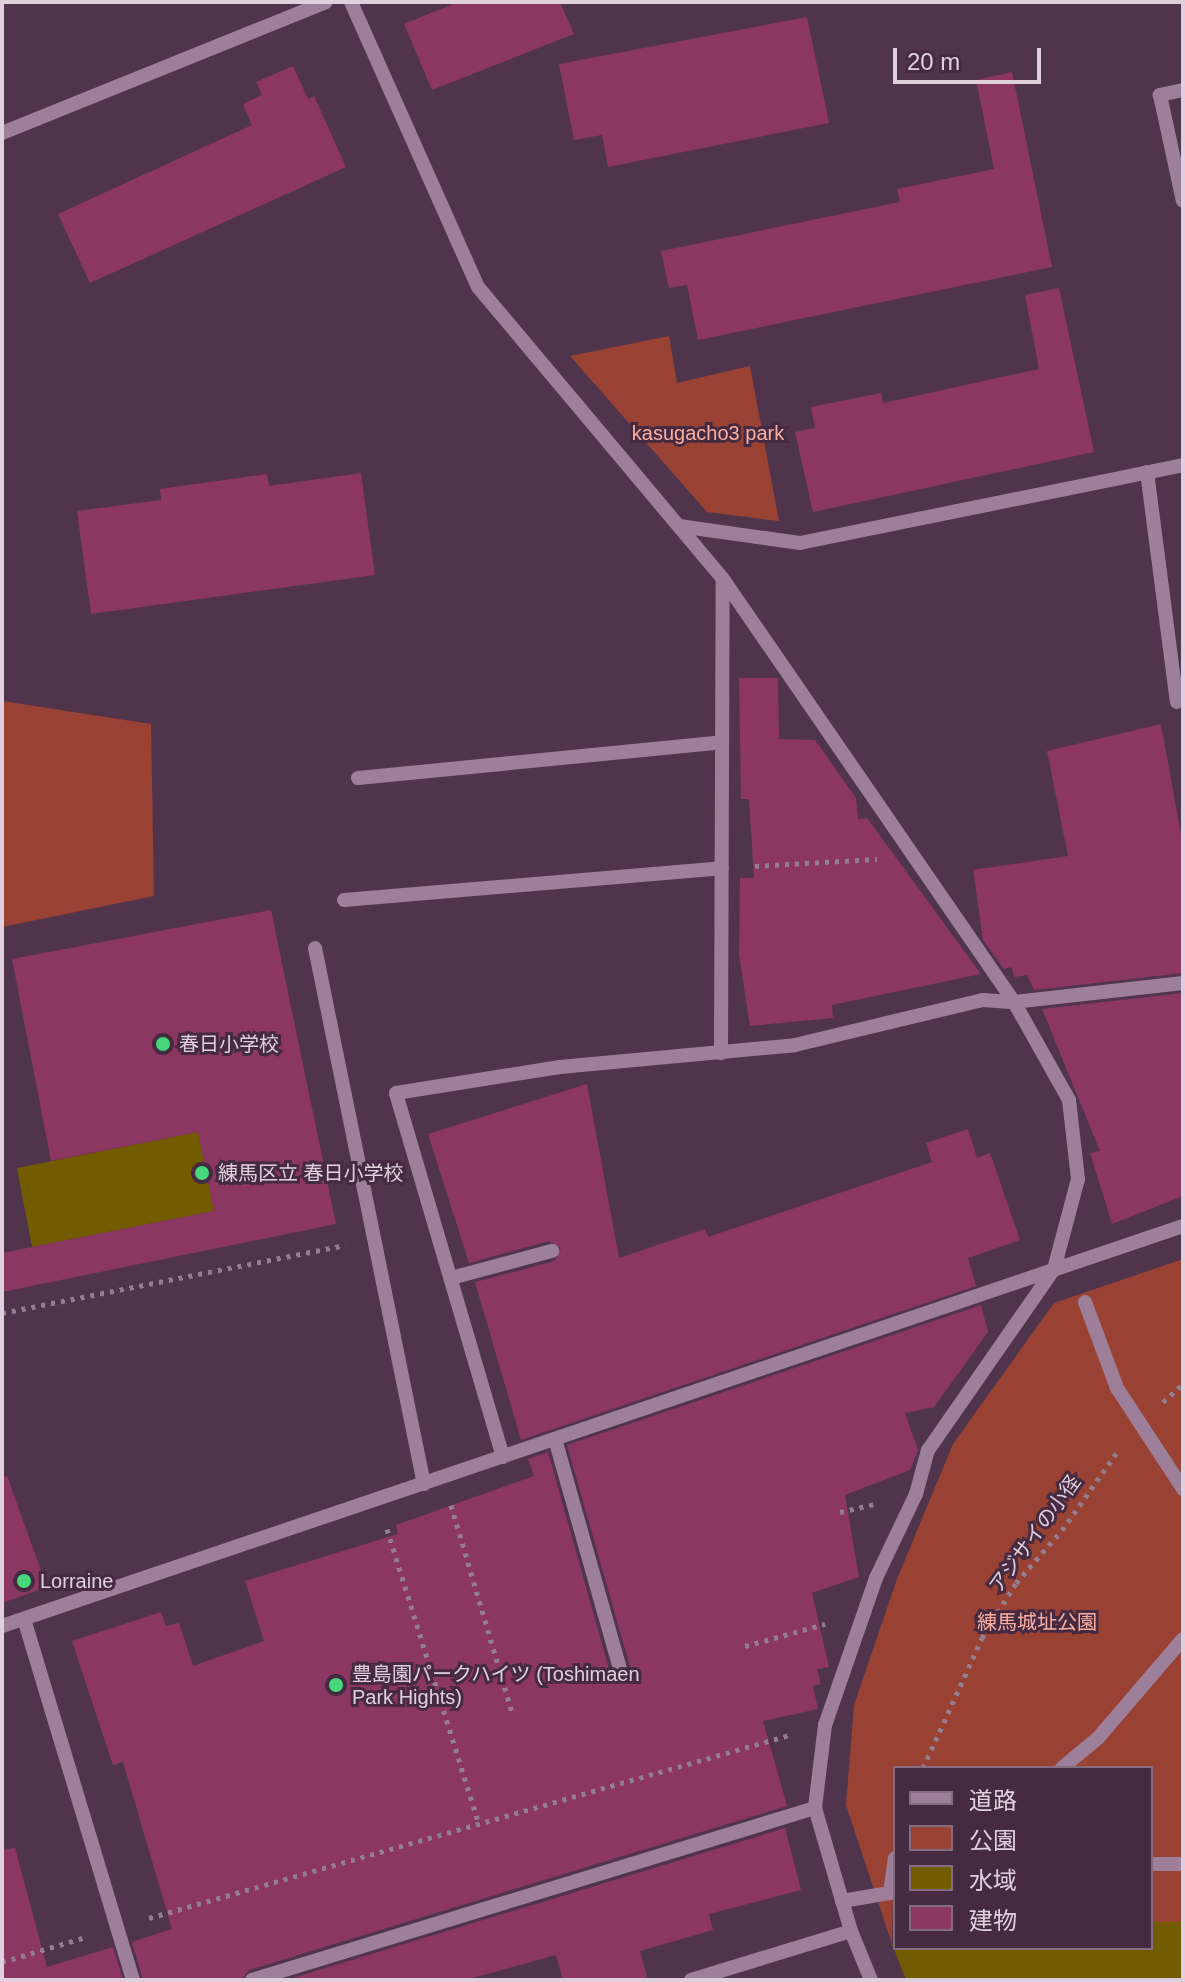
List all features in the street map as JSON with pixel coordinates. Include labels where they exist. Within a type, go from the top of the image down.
[{"type":"street","points":[[2,133],[326,2]]},
{"type":"street","points":[[351,2],[478,287],[723,579],[1014,1002],[1069,1100],[1078,1179],[1054,1269],[928,1450],[916,1494],[864,1614],[825,1725],[815,1808],[851,1931],[871,1980]]},
{"type":"street","points":[[1183,90],[1160,95],[1183,201]]},
{"type":"street","points":[[679,526],[800,543],[1183,465]]},
{"type":"street","points":[[1147,472],[1177,702]]},
{"type":"street","points":[[721,1053],[723,579]]},
{"type":"street","points":[[358,778],[722,742]]},
{"type":"street","points":[[344,900],[722,868]]},
{"type":"street","points":[[315,948],[424,1484]]},
{"type":"street","points":[[503,1457],[396,1093],[560,1067],[795,1045],[983,1000],[1014,1002],[1183,983]]},
{"type":"street","points":[[2,1626],[1183,1226]]},
{"type":"street","points":[[451,1278],[552,1251]]},
{"type":"street","points":[[1085,1302],[1117,1388],[1183,1489]]},
{"type":"street","points":[[555,1439],[621,1673]]},
{"type":"street","points":[[24,1619],[133,1980]]},
{"type":"street","points":[[1064,1766],[1098,1738],[1183,1639]]},
{"type":"street","points":[[252,1980],[815,1808]]},
{"type":"street","points":[[1153,1864],[1183,1864]]},
{"type":"street","points":[[842,1901],[893,1892]]},
{"type":"street","points":[[691,1980],[851,1931]]},
{"type":"path","points":[[722,868],[914,856]]},
{"type":"path","points":[[2,1313],[374,1239]]},
{"type":"path","name":"アジサイの小径","points":[[924,1766],[982,1638],[1016,1583],[1140,1425],[1183,1384]]},
{"type":"path","points":[[442,1478],[512,1712]]},
{"type":"path","points":[[383,1517],[478,1822]]},
{"type":"path","points":[[745,1646],[864,1614]]},
{"type":"path","points":[[2,1962],[478,1822],[825,1725]]},
{"type":"green space","name":"kasugacho3 park","points":[[669,336],[677,383],[750,366],[779,521],[707,512],[570,356]]},
{"type":"green space","points":[[2,701],[151,724],[154,896],[2,927]]},
{"type":"green space","name":"練馬城址公園","points":[[1183,1259],[1183,1922],[1153,1922],[1153,1766],[893,1766],[892,1944],[846,1805],[854,1705],[897,1579],[953,1444],[1054,1303]]},
{"type":"water","points":[[198,1132],[214,1211],[32,1247],[17,1168]]},
{"type":"water","points":[[1153,1922],[1183,1922],[1183,1980],[906,1980],[894,1950],[1153,1950]]},
{"type":"building","points":[[458,2],[560,2],[574,34],[432,90],[404,24]]},
{"type":"building","points":[[807,17],[829,123],[608,167],[602,135],[574,140],[559,64]]},
{"type":"building","points":[[293,66],[308,99],[314,96],[346,167],[90,283],[58,214],[252,125],[243,104],[262,95],[256,82]]},
{"type":"building","points":[[1012,72],[1052,267],[698,340],[687,285],[669,288],[661,251],[900,202],[897,189],[994,169],[976,80]]},
{"type":"building","points":[[1059,288],[1094,452],[813,512],[795,432],[815,428],[811,407],[881,393],[883,403],[1039,369],[1025,295]]},
{"type":"building","points":[[361,473],[375,575],[91,614],[77,511],[161,500],[160,489],[267,474],[269,486]]},
{"type":"building","points":[[739,678],[778,678],[779,739],[815,740],[856,798],[858,819],[867,818],[981,974],[832,1005],[833,1018],[750,1026],[739,955],[740,878],[754,878],[749,799],[741,799]]},
{"type":"building","points":[[1161,724],[1183,845],[1183,973],[1034,990],[1027,975],[1014,977],[1012,967],[1004,969],[983,940],[973,870],[1068,856],[1047,751]]},
{"type":"building","name":"春日小学校","points":[[271,910],[336,1224],[2,1292],[2,1253],[214,1211],[198,1132],[51,1161],[12,959]]},
{"type":"building","points":[[1183,993],[1183,1196],[1112,1224],[1090,1153],[1100,1151],[1042,1009]]},
{"type":"building","points":[[587,1084],[619,1258],[705,1229],[708,1237],[932,1162],[926,1143],[968,1129],[977,1158],[990,1153],[1020,1240],[968,1258],[976,1286],[521,1440],[475,1282],[555,1261],[561,1248],[549,1241],[469,1263],[428,1134]]},
{"type":"building","points":[[981,1305],[988,1332],[934,1407],[905,1413],[918,1450],[910,1470],[845,1495],[859,1577],[812,1593],[829,1667],[817,1669],[821,1684],[813,1686],[818,1709],[763,1721],[787,1806],[249,1970],[242,1980],[143,1980],[132,1942],[172,1929],[123,1762],[113,1765],[72,1641],[161,1612],[166,1626],[179,1623],[193,1666],[264,1641],[245,1581],[398,1534],[396,1525],[534,1476],[528,1459],[548,1452],[611,1676],[624,1682],[631,1670],[567,1445]]},
{"type":"building","points":[[7,1476],[47,1587],[2,1603],[2,1477]]},
{"type":"building","points":[[785,1828],[801,1890],[709,1914],[713,1930],[640,1951],[648,1980],[563,1980],[556,1955],[465,1980],[286,1980]]},
{"type":"building","points":[[15,1848],[47,1967],[113,1947],[123,1980],[2,1980],[2,1850]]},
{"type":"place","name":"春日小学校","points":[[163,1044]]},
{"type":"place","name":"練馬区立 春日小学校","points":[[202,1173]]},
{"type":"place","name":"Lorraine","points":[[24,1581]]},
{"type":"place","name":"豊島園パークハイツ (Toshimaen Park Hights)","points":[[336,1685]]}]
